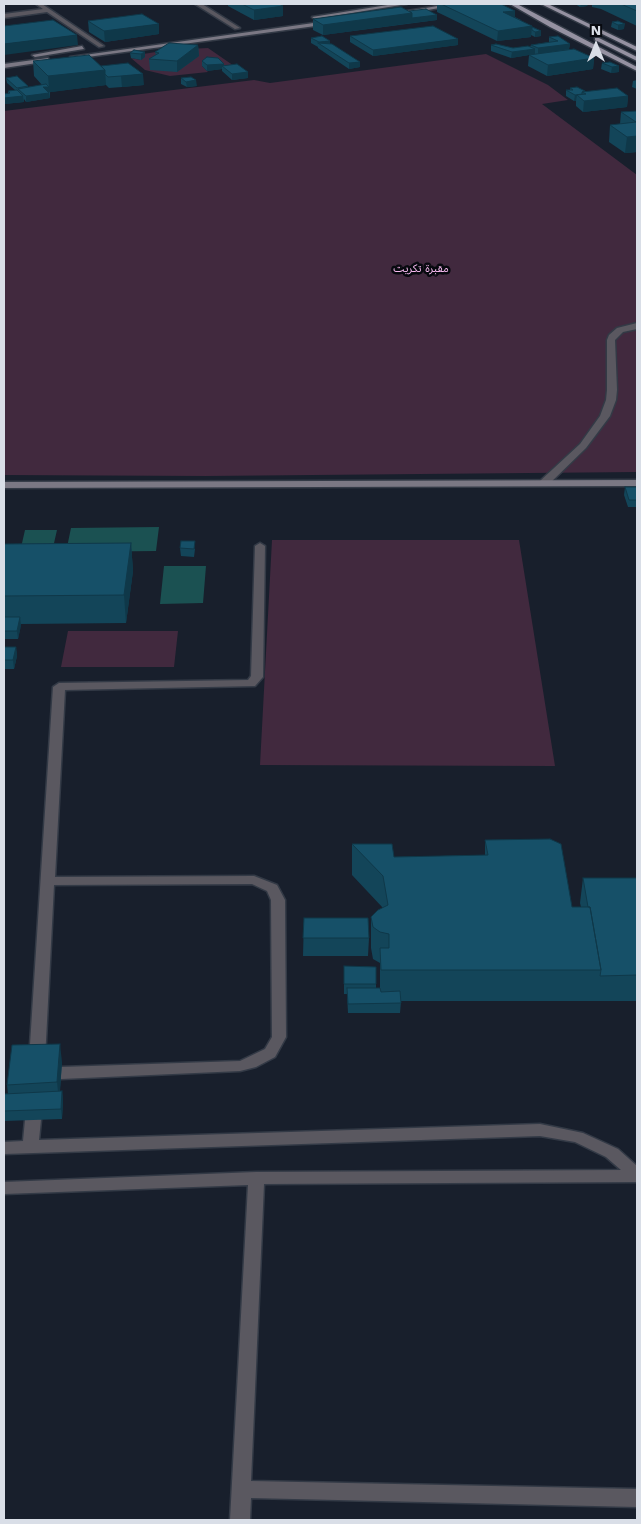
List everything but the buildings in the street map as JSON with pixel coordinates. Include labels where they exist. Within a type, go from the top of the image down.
[{"type":"main road","points":[[307,18],[404,4]]},
{"type":"main road","points":[[404,12],[460,4]]},
{"type":"main road","points":[[513,4],[637,69]]},
{"type":"main road","points":[[544,4],[636,47]]},
{"type":"main road","points":[[4,59],[297,20]]},
{"type":"main road","points":[[4,66],[338,21]]},
{"type":"main road","points":[[552,26],[578,31]]},
{"type":"main road","points":[[591,36],[637,59]]},
{"type":"main road","points":[[4,485],[637,483]]},
{"type":"street","points":[[39,4],[101,46]]},
{"type":"street","points":[[198,4],[237,28]]},
{"type":"street","points":[[4,16],[48,10]]},
{"type":"street","points":[[544,483],[583,446],[605,416],[611,400],[612,390],[611,340],[620,330],[637,326]]},
{"type":"street","points":[[37,1063],[59,687],[251,682],[257,677],[260,546]]},
{"type":"street","points":[[48,881],[254,880],[272,888],[278,900],[279,1038],[270,1053],[252,1063],[240,1066],[61,1073]]},
{"type":"street","points":[[32,1146],[33,1120]]},
{"type":"street","points":[[4,1148],[540,1130],[577,1137],[595,1144],[612,1153],[637,1176]]},
{"type":"street","points":[[4,1188],[256,1178],[637,1176]]},
{"type":"street","points":[[240,1520],[243,1489],[256,1178]]},
{"type":"street","points":[[243,1489],[637,1498]]},
{"type":"green space","points":[[208,48],[237,68],[202,66],[208,72],[170,76],[145,70],[131,58],[141,60],[144,57],[137,55],[168,50]]},
{"type":"green space","name":"مقبرة تكريت","points":[[486,54],[548,85],[568,100],[542,104],[637,175],[637,472],[206,476],[4,475],[4,111],[254,80],[270,83]]},
{"type":"green space","points":[[272,540],[519,540],[555,766],[260,765]]},
{"type":"green space","points":[[68,631],[178,631],[174,667],[61,667]]},
{"type":"shaded area","points":[[159,527],[156,551],[66,552],[71,528]]},
{"type":"shaded area","points":[[25,530],[57,530],[52,552],[20,552]]},
{"type":"shaded area","points":[[164,566],[206,566],[203,603],[160,604]]}]
